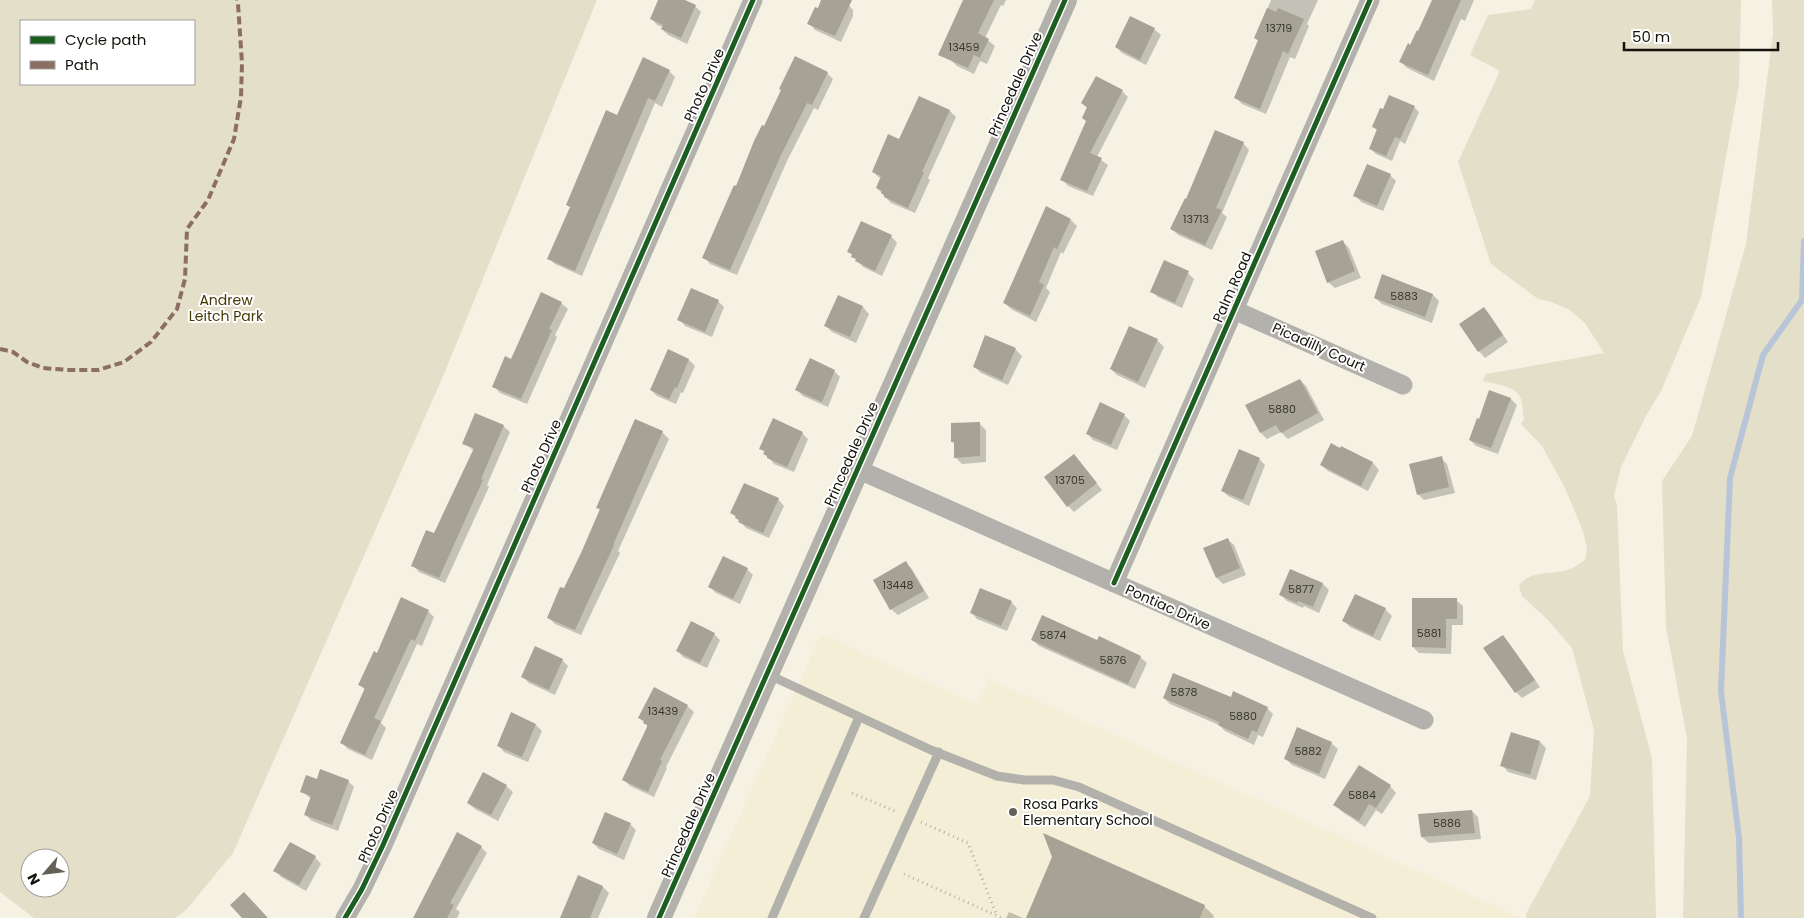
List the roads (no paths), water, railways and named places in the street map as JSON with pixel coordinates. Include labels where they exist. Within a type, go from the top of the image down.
[{"type":"street","name":"Photo Drive","points":[[345,918],[362,889],[383,845],[753,0]]},
{"type":"street","name":"Princedale Drive","points":[[659,918],[1065,0]]},
{"type":"street","name":"Palm Road","points":[[1114,583],[1370,0]]},
{"type":"street","name":"Picadilly Court","points":[[1234,310],[1403,385]]},
{"type":"street","name":"Pontiac Drive","points":[[856,469],[1424,720]]},
{"type":"lane","points":[[766,674],[859,717],[996,776],[1069,783],[1372,918]]},
{"type":"lane","points":[[772,918],[859,717]]},
{"type":"lane","points":[[864,918],[939,752]]},
{"type":"waterway","points":[[1741,918],[1739,838],[1721,691],[1730,478],[1763,355],[1802,300],[1804,241]]},
{"type":"place","name":"Rosa Parks Elementary School","points":[[1013,812]]},
{"type":"park label","name":"Andrew Leitch Park","points":[[226,308]]}]
